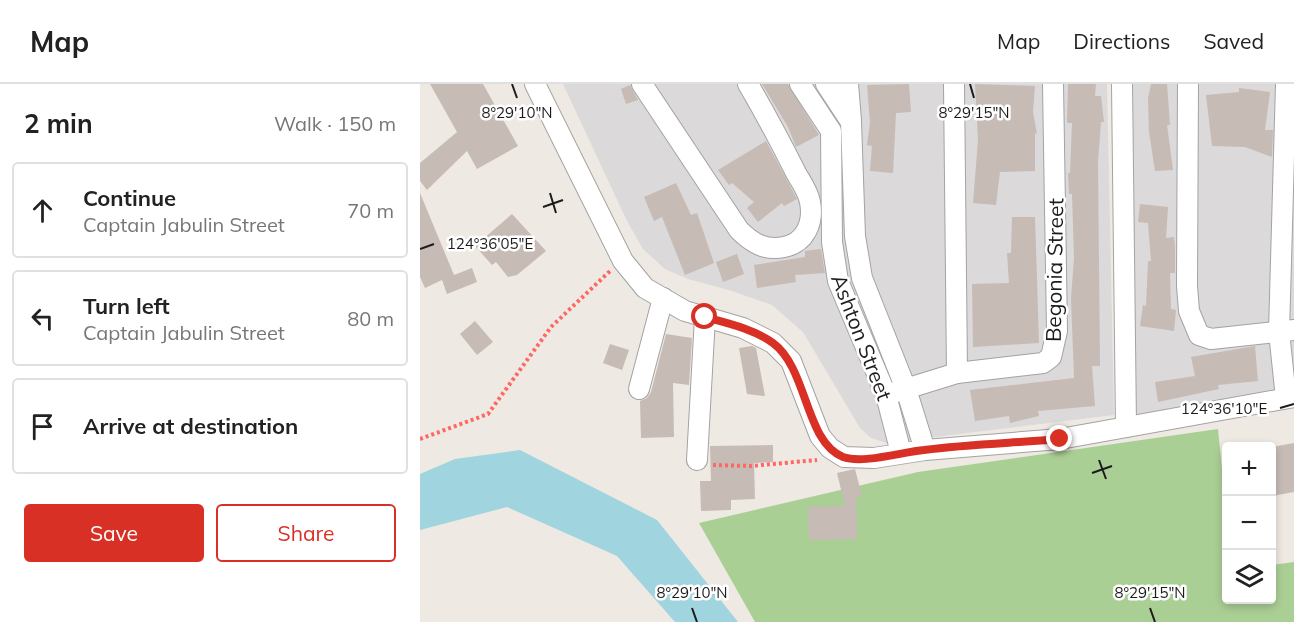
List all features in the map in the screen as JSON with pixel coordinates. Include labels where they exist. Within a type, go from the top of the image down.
[{"type":"street","points":[[535,84],[622,261],[645,288],[685,310],[742,328],[773,343],[791,362],[820,436],[830,448],[844,457],[874,458],[925,450],[1060,439],[1290,397],[1286,331],[1286,84]]},
{"type":"street","points":[[642,84],[739,230],[762,247],[775,249],[792,245],[805,235],[811,219],[810,203],[778,136],[748,84]]},
{"type":"street","points":[[800,84],[831,131],[851,122],[826,84]]},
{"type":"street","name":"Ashton Street","points":[[848,84],[857,260],[906,389],[925,450]]},
{"type":"street","points":[[954,84],[957,373]]},
{"type":"street","name":"Begonia Street","points":[[886,395],[957,373],[1043,363],[1051,357],[1057,331],[1053,84]]},
{"type":"street","points":[[1122,84],[1126,427]]},
{"type":"street","points":[[1188,84],[1187,286],[1193,324],[1199,335],[1211,339],[1286,331]]},
{"type":"street","name":"Ashton Street","points":[[831,131],[834,262],[838,281],[886,395],[901,453]]},
{"type":"street","points":[[639,389],[663,298]]},
{"type":"street","points":[[697,460],[705,317]]},
{"type":"path","points":[[420,439],[488,414],[551,327],[592,285],[622,261]]},
{"type":"path","points":[[697,460],[704,465],[751,466],[844,457]]},
{"type":"shaded area","points":[[563,84],[1107,84],[1114,415],[887,443],[871,438],[860,428],[803,332],[772,305],[688,279],[665,269],[643,249],[627,221]]},
{"type":"shaded area","points":[[1127,84],[1294,84],[1294,391],[1132,415]]},
{"type":"green space","points":[[1218,429],[1222,469],[1222,604],[1276,604],[1276,564],[1294,562],[1294,622],[755,622],[699,523],[918,472]]},
{"type":"water","points":[[520,450],[657,520],[738,622],[675,622],[617,556],[507,507],[420,530],[420,474],[455,459]]},
{"type":"building","points":[[430,84],[483,84],[518,146],[477,169],[467,151],[427,190],[420,181],[420,163],[457,132]]},
{"type":"building","points":[[762,84],[788,84],[819,135],[796,147],[788,127]]},
{"type":"building","points":[[909,84],[911,112],[896,113],[893,173],[870,171],[872,146],[867,145],[870,123],[867,85]]},
{"type":"building","points":[[975,84],[1035,86],[1033,112],[1037,134],[1035,133],[1035,171],[1000,172],[996,205],[973,203],[978,140]]},
{"type":"building","points":[[1068,84],[1096,84],[1095,96],[1101,96],[1104,122],[1101,122],[1098,162],[1100,366],[1092,366],[1095,406],[1038,411],[1039,416],[1010,423],[1009,416],[975,421],[970,390],[1074,378],[1071,298],[1074,258],[1072,194],[1069,194],[1068,173],[1070,173],[1072,123],[1067,123]]},
{"type":"building","points":[[1151,84],[1167,84],[1170,125],[1167,125],[1173,170],[1155,171],[1149,132],[1148,98]]},
{"type":"building","points":[[630,85],[638,100],[626,104],[621,89]]},
{"type":"building","points":[[1239,88],[1270,92],[1265,130],[1273,130],[1272,157],[1245,147],[1212,146],[1206,95],[1239,92]]},
{"type":"building","points":[[766,141],[797,199],[784,206],[782,203],[758,222],[747,208],[754,202],[732,183],[729,185],[718,170]]},
{"type":"building","points":[[676,183],[691,215],[697,213],[714,263],[685,275],[662,217],[654,221],[644,197]]},
{"type":"building","points":[[420,193],[454,275],[472,268],[477,282],[447,294],[442,280],[425,288],[420,277]]},
{"type":"building","points":[[1140,204],[1168,207],[1166,238],[1174,237],[1175,247],[1175,273],[1170,273],[1171,309],[1176,310],[1174,331],[1140,326],[1143,305],[1146,306],[1148,261],[1151,261],[1148,223],[1138,222]]},
{"type":"building","points":[[512,214],[546,251],[517,275],[508,277],[496,262],[492,265],[475,246]]},
{"type":"building","points":[[1012,217],[1035,217],[1039,343],[973,347],[972,284],[1009,283],[1007,253],[1011,253]]},
{"type":"building","points":[[821,249],[825,273],[795,275],[796,282],[757,288],[754,265],[805,257],[805,251]]},
{"type":"building","points":[[737,254],[744,274],[723,282],[716,262]]},
{"type":"building","points":[[475,321],[493,342],[477,355],[460,334]]},
{"type":"building","points":[[666,334],[692,338],[689,385],[673,383],[674,437],[641,438],[640,401],[647,398],[651,392]]},
{"type":"building","points":[[610,344],[629,350],[622,370],[603,363]]},
{"type":"building","points":[[752,346],[756,348],[765,396],[747,394],[739,348]]},
{"type":"building","points":[[1255,346],[1258,381],[1218,385],[1219,389],[1158,402],[1155,382],[1195,376],[1191,357]]},
{"type":"building","points":[[1294,443],[1294,492],[1276,495],[1276,446]]},
{"type":"building","points":[[773,445],[773,462],[754,463],[755,499],[731,500],[731,510],[701,511],[700,481],[711,481],[710,446]]},
{"type":"building","points":[[855,469],[862,496],[856,498],[857,539],[809,540],[808,507],[845,506],[837,473]]},
{"type":"route","points":[[705,317],[742,328],[773,343],[791,362],[820,436],[830,448],[844,457],[874,458],[925,450],[1060,439]]}]
